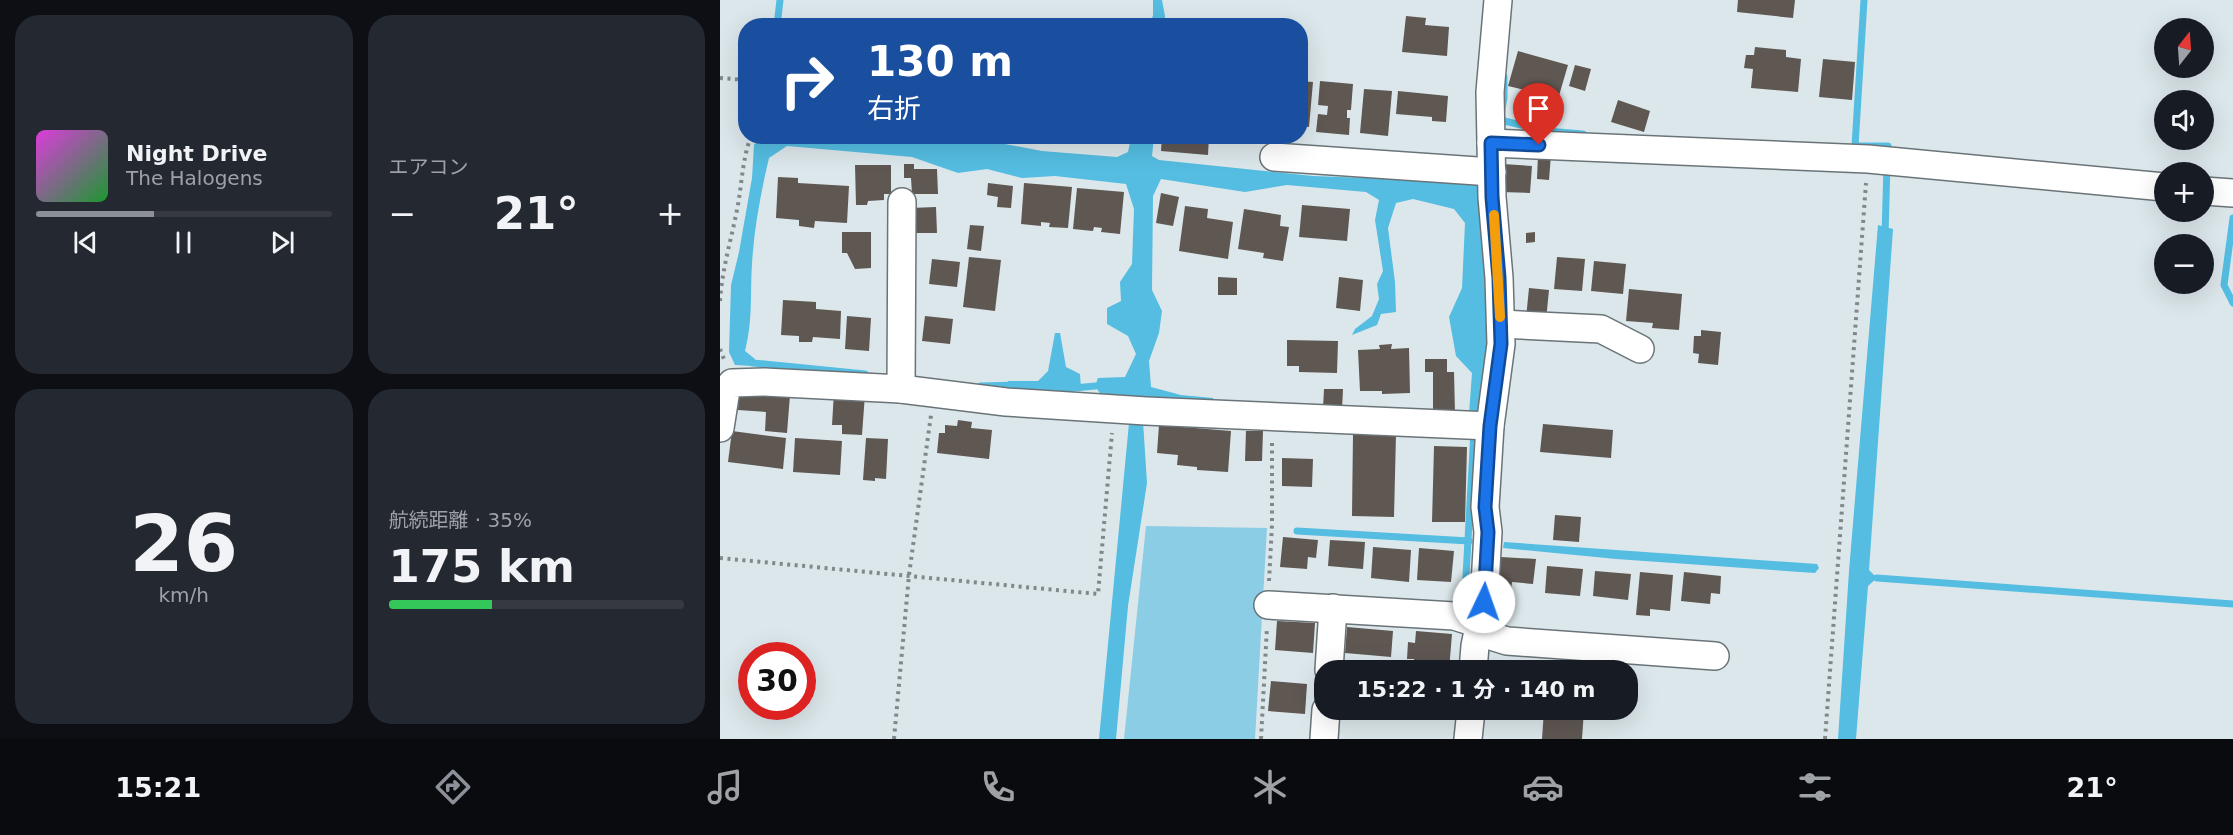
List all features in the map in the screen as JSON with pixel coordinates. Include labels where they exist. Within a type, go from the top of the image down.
[{"type":"street","points":[[1474,660],[1484,602],[1488,532],[1485,507],[1490,426],[1501,344],[1491,143],[1491,92],[1498,0]]},
{"type":"street","points":[[1491,143],[1868,159],[2154,186]]},
{"type":"street","points":[[1274,157],[1492,172]]},
{"type":"street","points":[[902,202],[902,379]]},
{"type":"street","points":[[1501,324],[1601,329],[1640,349]]},
{"type":"street","points":[[720,428],[726,390],[732,383],[902,379],[933,393],[1006,402],[1128,410],[1490,426]]},
{"type":"street","points":[[1268,605],[1454,616],[1480,624],[1494,637],[1507,641],[1715,656]]},
{"type":"street","points":[[1330,660],[1333,608]]},
{"type":"street","points":[[1324,739],[1325,720]]},
{"type":"street","points":[[1468,739],[1469,720]]},
{"type":"path","points":[[720,78],[738,79]]},
{"type":"path","points":[[720,301],[721,283],[749,144]]},
{"type":"path","points":[[1825,739],[1868,159]]},
{"type":"path","points":[[894,739],[909,575],[933,393]]},
{"type":"path","points":[[720,558],[1098,594],[1128,410]]},
{"type":"shaded area","points":[[1153,0],[1162,0],[1165,18],[1152,18]]},
{"type":"shaded area","points":[[1005,144],[1042,151],[1117,157],[1128,152],[1130,144],[1153,144],[1152,156],[1159,160],[1313,176],[1477,182],[1486,270],[1489,331],[1488,361],[1477,416],[1469,414],[1472,373],[1456,356],[1449,317],[1462,288],[1465,223],[1454,209],[1413,199],[1396,203],[1388,228],[1395,282],[1396,312],[1381,314],[1377,325],[1352,335],[1355,329],[1372,316],[1379,299],[1377,284],[1383,271],[1375,220],[1379,200],[1366,192],[1287,185],[1245,192],[1161,179],[1153,196],[1152,290],[1162,311],[1159,333],[1149,361],[1151,387],[1181,395],[1213,398],[1213,405],[1143,421],[1147,483],[1128,606],[1116,739],[1099,739],[1129,423],[1103,398],[1095,386],[1098,378],[1125,377],[1136,354],[1128,336],[1107,324],[1107,308],[1121,301],[1120,282],[1132,264],[1134,209],[1126,184],[1055,176],[1022,178],[987,169],[958,173],[912,157],[787,146],[769,158],[756,224],[750,318],[745,351],[755,359],[752,366],[735,365],[729,352],[731,285],[752,178],[754,145]]},
{"type":"shaded area","points":[[1878,225],[1893,229],[1869,570],[1877,578],[1868,586],[1856,739],[1838,739],[1849,571]]},
{"type":"shaded area","points":[[1055,333],[1060,333],[1066,367],[1080,374],[1081,388],[1069,393],[1009,388],[1008,381],[1038,381],[1048,371]]},
{"type":"shaded area","points":[[1146,526],[1267,528],[1255,739],[1124,739]]},
{"type":"shaded area","points":[[1504,542],[1817,564],[1819,568],[1815,573],[1616,559],[1503,548]]},
{"type":"building","points":[[1738,0],[1795,0],[1793,18],[1737,12]]},
{"type":"building","points":[[1406,16],[1426,18],[1425,25],[1449,27],[1447,56],[1402,52]]},
{"type":"building","points":[[1755,47],[1786,50],[1786,57],[1801,59],[1798,92],[1751,88],[1753,69],[1744,68],[1746,55],[1754,55]]},
{"type":"building","points":[[1518,51],[1568,65],[1558,99],[1547,96],[1545,100],[1536,97],[1537,93],[1508,86]]},
{"type":"building","points":[[1823,59],[1855,62],[1852,100],[1819,97]]},
{"type":"building","points":[[1575,65],[1591,69],[1585,91],[1569,86]]},
{"type":"building","points":[[1320,81],[1353,84],[1351,110],[1347,110],[1347,118],[1350,118],[1349,135],[1316,132],[1318,114],[1327,115],[1328,106],[1318,105]]},
{"type":"building","points":[[1308,82],[1313,82],[1308,127]]},
{"type":"building","points":[[1364,89],[1392,91],[1388,136],[1360,133]]},
{"type":"building","points":[[1398,91],[1448,96],[1446,122],[1432,121],[1432,117],[1396,114]]},
{"type":"building","points":[[1618,100],[1650,111],[1644,132],[1611,122]]},
{"type":"building","points":[[1161,144],[1209,144],[1208,155],[1161,151]]},
{"type":"building","points":[[1538,155],[1551,155],[1549,180],[1537,179]]},
{"type":"building","points":[[904,164],[914,164],[914,169],[937,169],[938,194],[912,194],[911,178],[904,178]]},
{"type":"building","points":[[1503,164],[1532,166],[1530,193],[1501,192]]},
{"type":"building","points":[[855,165],[891,165],[891,194],[884,194],[884,200],[868,201],[867,205],[856,205]]},
{"type":"building","points":[[778,177],[798,178],[798,183],[849,186],[847,223],[815,221],[814,228],[799,226],[799,220],[776,218]]},
{"type":"building","points":[[988,183],[1013,186],[1011,208],[997,207],[998,197],[987,195]]},
{"type":"building","points":[[1024,183],[1072,187],[1068,228],[1049,227],[1050,223],[1041,222],[1041,226],[1021,224]]},
{"type":"building","points":[[1077,188],[1124,192],[1120,234],[1101,232],[1102,228],[1094,227],[1093,231],[1073,229]]},
{"type":"building","points":[[1161,193],[1179,197],[1173,226],[1156,223]]},
{"type":"building","points":[[1302,205],[1350,209],[1347,241],[1299,237]]},
{"type":"building","points":[[1185,206],[1208,209],[1207,218],[1233,222],[1228,259],[1179,251]]},
{"type":"building","points":[[936,207],[937,233],[911,233],[910,208]]},
{"type":"building","points":[[1244,209],[1281,215],[1280,226],[1289,227],[1283,261],[1263,258],[1264,253],[1238,249]]},
{"type":"building","points":[[970,225],[984,226],[981,251],[967,249]]},
{"type":"building","points":[[842,232],[871,232],[871,268],[855,269],[847,253],[842,253]]},
{"type":"building","points":[[1535,232],[1535,242],[1526,243],[1526,233]]},
{"type":"building","points":[[969,257],[1001,260],[995,311],[963,307]]},
{"type":"building","points":[[1557,257],[1585,259],[1582,291],[1554,289]]},
{"type":"building","points":[[932,259],[960,262],[957,287],[929,284]]},
{"type":"building","points":[[1594,261],[1626,264],[1623,294],[1591,291]]},
{"type":"building","points":[[1218,277],[1237,278],[1237,295],[1218,295]]},
{"type":"building","points":[[1339,277],[1363,280],[1360,311],[1336,308]]},
{"type":"building","points":[[1529,288],[1549,290],[1546,320],[1526,318]]},
{"type":"building","points":[[1629,289],[1682,294],[1679,330],[1652,328],[1653,323],[1626,321]]},
{"type":"building","points":[[783,300],[816,302],[816,309],[841,311],[840,339],[813,337],[812,342],[799,342],[799,336],[781,335]]},
{"type":"building","points":[[847,316],[871,318],[869,351],[845,349]]},
{"type":"building","points":[[925,316],[953,319],[950,344],[922,341]]},
{"type":"building","points":[[1701,330],[1721,332],[1718,365],[1698,363],[1699,354],[1693,353],[1694,336],[1701,336]]},
{"type":"building","points":[[1287,340],[1338,341],[1337,373],[1299,372],[1299,366],[1287,366]]},
{"type":"building","points":[[1392,344],[1391,349],[1409,348],[1410,393],[1382,394],[1382,391],[1360,391],[1358,350],[1380,349],[1379,345]]},
{"type":"building","points":[[1425,359],[1447,359],[1447,372],[1454,372],[1455,413],[1433,413],[1433,372],[1425,372]]},
{"type":"building","points":[[1324,389],[1343,389],[1342,409],[1323,408]]},
{"type":"building","points":[[739,392],[790,395],[787,433],[765,431],[766,412],[738,410]]},
{"type":"building","points":[[834,392],[865,394],[862,435],[842,434],[842,425],[832,425]]},
{"type":"building","points":[[958,420],[972,422],[971,428],[992,430],[989,459],[937,453],[939,433],[945,433],[945,425],[957,426]]},
{"type":"building","points":[[1543,424],[1613,430],[1611,458],[1540,452]]},
{"type":"building","points":[[1159,425],[1231,431],[1228,472],[1197,470],[1197,467],[1177,465],[1178,455],[1157,453]]},
{"type":"building","points":[[732,431],[786,438],[783,469],[728,462]]},
{"type":"building","points":[[1246,431],[1263,431],[1262,461],[1245,461]]},
{"type":"building","points":[[1353,433],[1396,434],[1394,517],[1352,516]]},
{"type":"building","points":[[795,438],[842,441],[840,475],[793,472]]},
{"type":"building","points":[[866,438],[888,439],[886,479],[863,480]]},
{"type":"building","points":[[1434,446],[1467,447],[1465,522],[1432,522]]},
{"type":"building","points":[[1282,458],[1313,459],[1312,487],[1282,486]]},
{"type":"building","points":[[1555,515],[1581,517],[1579,542],[1553,540]]},
{"type":"building","points":[[1283,537],[1318,540],[1316,558],[1308,557],[1307,569],[1280,567]]},
{"type":"building","points":[[1330,540],[1365,542],[1363,569],[1328,566]]},
{"type":"building","points":[[1373,547],[1411,550],[1409,582],[1371,578]]},
{"type":"building","points":[[1419,548],[1454,551],[1451,582],[1417,580]]},
{"type":"building","points":[[1501,557],[1536,559],[1533,584],[1512,582],[1511,590],[1498,588]]},
{"type":"building","points":[[1547,566],[1583,569],[1580,596],[1545,593]]},
{"type":"building","points":[[1595,571],[1631,574],[1628,600],[1593,596]]},
{"type":"building","points":[[1640,572],[1673,575],[1670,611],[1650,609],[1650,616],[1636,615]]},
{"type":"building","points":[[1684,572],[1721,576],[1720,594],[1711,593],[1710,604],[1681,601]]},
{"type":"building","points":[[1277,621],[1315,623],[1313,653],[1275,650]]},
{"type":"building","points":[[1347,627],[1393,631],[1391,657],[1345,653]]},
{"type":"building","points":[[1416,631],[1452,634],[1450,660],[1407,659],[1408,642],[1415,643]]},
{"type":"building","points":[[1271,681],[1307,684],[1305,714],[1268,711]]},
{"type":"building","points":[[1543,720],[1583,720],[1582,739],[1542,739]]},
{"type":"waterway","points":[[778,18],[780,0]]},
{"type":"waterway","points":[[1864,0],[1855,146],[1888,146],[1888,154]]},
{"type":"waterway","points":[[1504,77],[1504,98],[1500,120],[1546,131],[1583,134]]},
{"type":"waterway","points":[[1885,235],[1887,165]]},
{"type":"waterway","points":[[2233,218],[2224,285],[2233,303]]},
{"type":"waterway","points":[[753,363],[865,374]]},
{"type":"waterway","points":[[981,386],[1018,385]]},
{"type":"waterway","points":[[1074,388],[1095,386]]},
{"type":"waterway","points":[[1464,612],[1474,431]]},
{"type":"waterway","points":[[1297,531],[1469,541]]},
{"type":"waterway","points":[[1877,578],[2233,604]]},
{"type":"slow traffic","points":[[1494,215],[1500,317]]},
{"type":"route","points":[[1484,602],[1488,532],[1485,507],[1490,426],[1501,344],[1491,143],[1539,145]]}]
